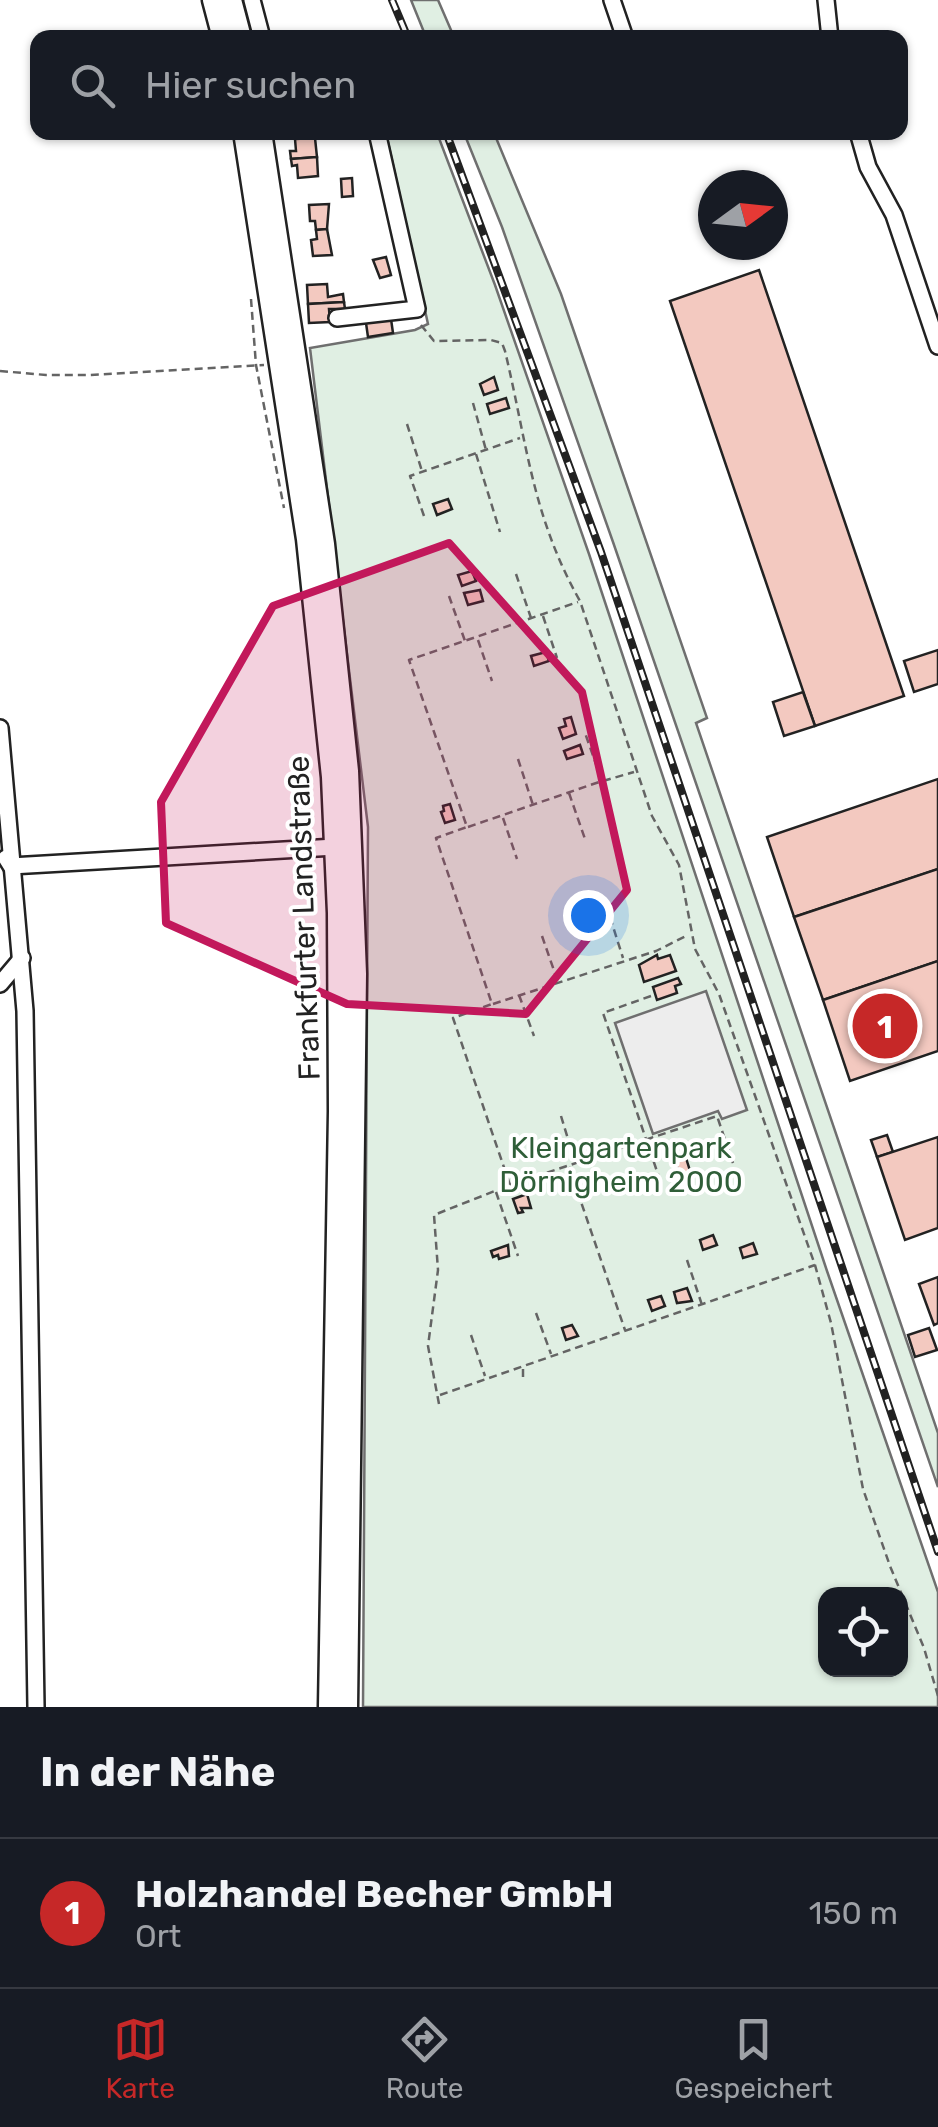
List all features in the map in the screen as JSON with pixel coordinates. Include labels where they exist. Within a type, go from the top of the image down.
[{"type":"main road","points":[[213,0],[221,30]]},
{"type":"main road","points":[[231,0],[239,30]]},
{"type":"main road","name":"Frankfurter Landstraße","points":[[245,140],[319,632],[335,847],[339,1111],[329,1707]]},
{"type":"main road","name":"Frankfurter Landstraße","points":[[262,140],[326,561],[348,771],[356,1013],[347,1707]]},
{"type":"street","points":[[252,0],[260,30]]},
{"type":"street","points":[[612,0],[621,30]]},
{"type":"street","points":[[826,0],[829,30]]},
{"type":"street","points":[[337,318],[417,309],[379,140]]},
{"type":"street","points":[[860,140],[868,167],[894,214],[938,346]]},
{"type":"street","points":[[0,728],[22,958],[36,1707]]},
{"type":"street","points":[[0,840],[11,866]]},
{"type":"street","points":[[11,866],[335,847]]},
{"type":"street","points":[[0,984],[22,958]]},
{"type":"path","points":[[250,286],[256,366],[283,507]]},
{"type":"path","points":[[417,309],[424,332],[434,342],[491,340],[502,344],[536,498],[562,570],[580,602],[652,816],[678,865],[690,934],[719,994],[815,1265],[832,1323],[863,1489],[924,1648],[938,1696]]},
{"type":"path","points":[[0,371],[46,376],[281,363]]},
{"type":"path","points":[[472,403],[486,450]]},
{"type":"path","points":[[407,424],[422,472]]},
{"type":"path","points":[[424,516],[410,476],[522,438]]},
{"type":"path","points":[[476,453],[500,532]]},
{"type":"path","points":[[516,574],[531,619]]},
{"type":"path","points":[[449,596],[465,641]]},
{"type":"path","points":[[467,827],[409,660],[580,602]]},
{"type":"path","points":[[542,615],[557,658]]},
{"type":"path","points":[[478,637],[492,681]]},
{"type":"path","points":[[585,733],[602,782]]},
{"type":"path","points":[[518,759],[533,804]]},
{"type":"path","points":[[492,1004],[436,838],[636,771]]},
{"type":"path","points":[[568,792],[585,839]]},
{"type":"path","points":[[502,815],[518,859]]},
{"type":"path","points":[[610,917],[624,961]]},
{"type":"path","points":[[510,1185],[452,1018],[624,961],[690,934]]},
{"type":"path","points":[[542,936],[558,982]]},
{"type":"path","points":[[519,996],[534,1036]]},
{"type":"path","points":[[651,996],[602,1013],[662,1186]]},
{"type":"path","points":[[561,1116],[576,1164]]},
{"type":"path","points":[[438,1404],[428,1346],[438,1270],[434,1215],[510,1185],[716,1116],[733,1163]]},
{"type":"path","points":[[569,1167],[625,1331]]},
{"type":"path","points":[[496,1190],[518,1256]]},
{"type":"path","points":[[687,1260],[702,1305]]},
{"type":"path","points":[[438,1395],[815,1265]]},
{"type":"path","points":[[536,1313],[552,1356]]},
{"type":"path","points":[[471,1334],[486,1379]]},
{"type":"path","points":[[522,1376],[523,1366]]},
{"type":"highlighted area","points":[[449,543],[582,692],[627,890],[526,1014],[347,1004],[166,923],[161,802],[273,606]]},
{"type":"green space","points":[[411,0],[438,0],[451,30],[423,30]]},
{"type":"green space","name":"Kleingartenpark Dörnigheim 2000","points":[[388,140],[440,140],[589,554],[938,1592],[938,1707],[363,1707],[368,827],[310,348],[415,330],[428,324]]},
{"type":"green space","points":[[467,140],[497,140],[561,294],[707,718],[696,723],[938,1433],[938,1487],[613,542],[502,227]]},
{"type":"shaded area","points":[[706,991],[747,1110],[722,1119],[718,1111],[653,1134],[615,1023]]},
{"type":"building","points":[[295,140],[315,140],[317,157],[291,159],[290,151],[296,151]]},
{"type":"building","points":[[317,157],[318,176],[298,178],[297,165],[292,166],[291,159]]},
{"type":"building","points":[[352,178],[353,196],[342,197],[341,179]]},
{"type":"building","points":[[329,204],[327,229],[316,230],[315,221],[310,221],[309,205]]},
{"type":"building","points":[[327,229],[332,255],[313,256],[311,240],[317,239],[316,230]]},
{"type":"building","points":[[386,257],[391,275],[380,278],[373,260]]},
{"type":"building","points":[[759,270],[904,696],[815,726],[670,301]]},
{"type":"building","points":[[327,284],[328,297],[343,294],[344,302],[308,304],[307,285]]},
{"type":"building","points":[[344,302],[345,309],[329,309],[330,322],[309,323],[308,304]]},
{"type":"building","points":[[391,319],[393,333],[368,337],[366,323]]},
{"type":"building","points":[[494,377],[498,390],[484,395],[480,384]]},
{"type":"building","points":[[506,398],[509,408],[490,414],[487,404]]},
{"type":"building","points":[[448,499],[452,509],[437,515],[433,504]]},
{"type":"building","points":[[472,571],[476,581],[462,586],[458,575]]},
{"type":"building","points":[[480,590],[483,601],[468,605],[464,593]]},
{"type":"building","points":[[938,650],[938,684],[914,692],[904,661]]},
{"type":"building","points":[[546,652],[549,661],[534,666],[531,656]]},
{"type":"building","points":[[803,692],[815,726],[784,736],[773,702]]},
{"type":"building","points":[[571,717],[576,734],[563,739],[559,728],[566,726],[564,719]]},
{"type":"building","points":[[580,745],[583,754],[567,759],[564,751]]},
{"type":"building","points":[[938,779],[938,869],[794,917],[767,837]]},
{"type":"building","points":[[450,804],[455,820],[445,823],[441,812],[443,806]]},
{"type":"building","points":[[938,869],[938,961],[823,1000],[794,917]]},
{"type":"building","points":[[657,955],[658,959],[670,955],[676,971],[644,982],[639,965]]},
{"type":"building","points":[[938,961],[938,1051],[850,1081],[823,1000]]},
{"type":"building","points":[[678,978],[681,984],[675,986],[677,993],[657,1000],[653,987]]},
{"type":"building","points":[[887,1135],[893,1152],[877,1157],[871,1140]]},
{"type":"building","points":[[938,1137],[938,1228],[905,1240],[877,1157]]},
{"type":"building","points":[[686,1158],[691,1174],[681,1177],[675,1162]]},
{"type":"building","points":[[527,1194],[531,1208],[521,1208],[523,1212],[518,1213],[513,1199]]},
{"type":"building","points":[[713,1235],[717,1245],[703,1250],[700,1240]]},
{"type":"building","points":[[753,1243],[757,1254],[743,1258],[740,1248]]},
{"type":"building","points":[[508,1245],[509,1256],[493,1257],[491,1251]]},
{"type":"building","points":[[938,1277],[938,1323],[934,1325],[919,1284]]},
{"type":"building","points":[[687,1288],[692,1301],[677,1303],[674,1292]]},
{"type":"building","points":[[661,1296],[665,1306],[652,1311],[648,1300]]},
{"type":"building","points":[[572,1325],[578,1336],[566,1340],[562,1328]]},
{"type":"building","points":[[929,1328],[937,1350],[915,1357],[908,1335]]},
{"type":"railway","points":[[392,0],[405,30]]},
{"type":"railway","points":[[449,140],[601,552],[938,1552]]},
{"type":"place","name":"Holzhandel Becher GmbH","points":[[885,1026]]}]
